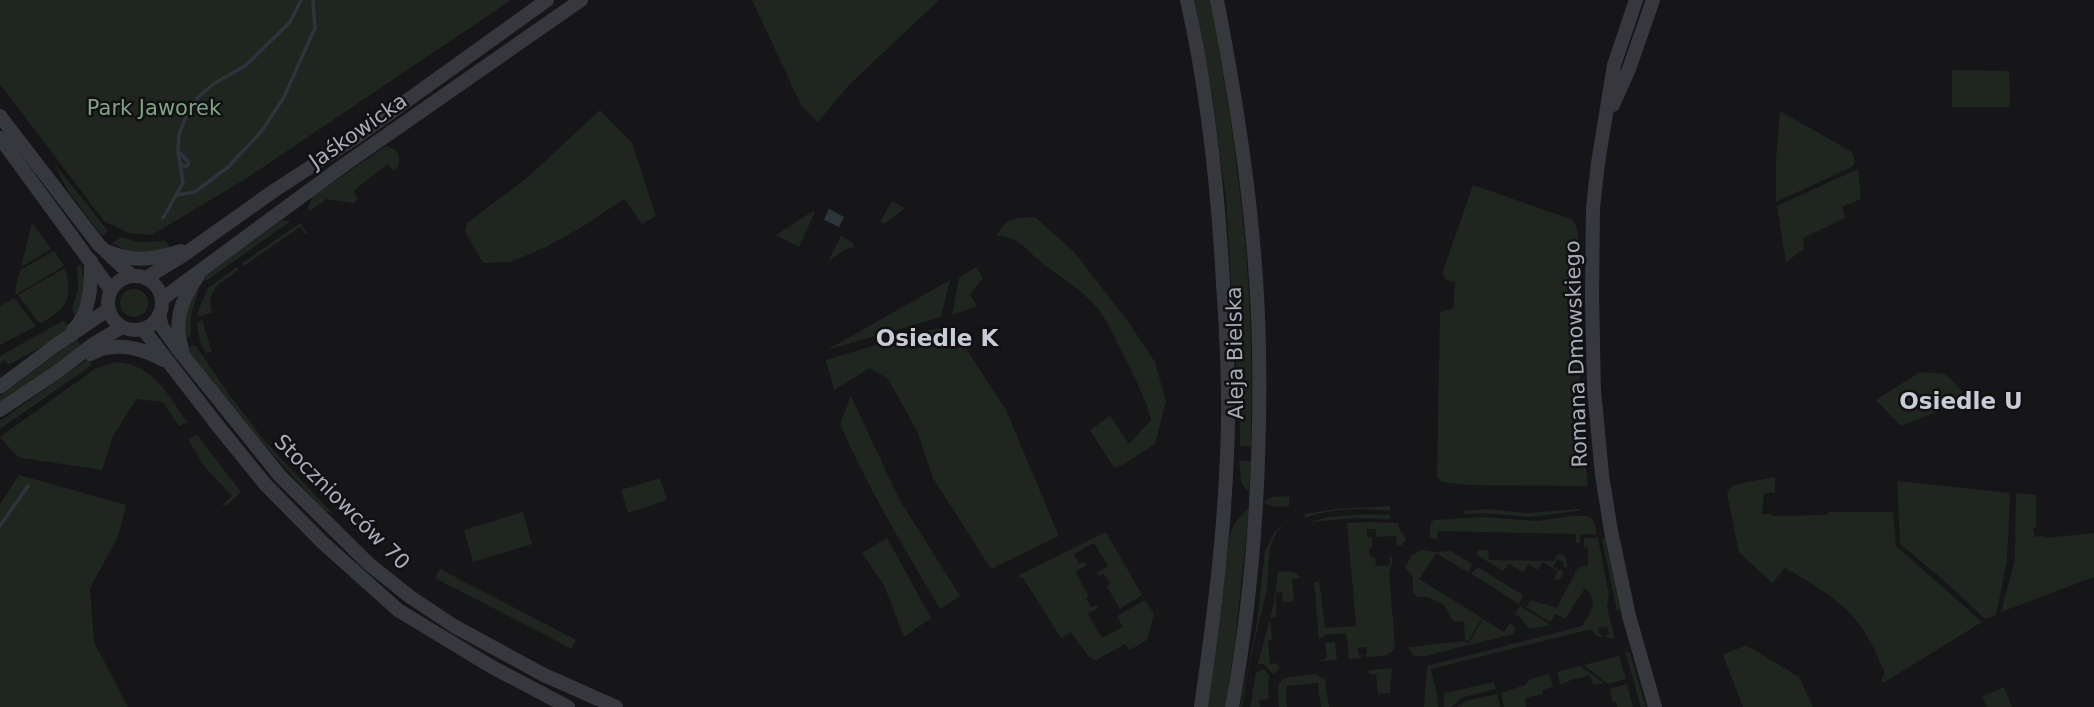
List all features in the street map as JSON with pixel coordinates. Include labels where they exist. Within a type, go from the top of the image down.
[{"type":"street","name":"Jaśkowicka","points":[[139,277],[164,268],[198,245],[355,138],[547,0]]},
{"type":"street","name":"Jaśkowicka","points":[[162,299],[344,165],[580,0]]},
{"type":"street","name":"Aleja Bielska","points":[[1187,0],[1208,120],[1219,216],[1227,367],[1228,453],[1201,707]]},
{"type":"street","name":"Aleja Bielska","points":[[1217,0],[1234,88],[1248,205],[1259,346],[1256,500],[1240,662],[1232,707]]},
{"type":"street","name":"Romana Dmowskiego","points":[[1636,0],[1614,65],[1597,174],[1592,246],[1594,389],[1598,445],[1620,579],[1656,707]]},
{"type":"street","name":"Romana Dmowskiego","points":[[1607,120],[1631,65],[1653,0]]},
{"type":"street","points":[[1614,65],[1631,65]]},
{"type":"street","points":[[0,116],[105,251],[139,277],[153,283],[162,299],[159,315],[143,329],[129,329],[122,327],[112,317],[108,303],[116,283],[139,277]]},
{"type":"street","points":[[0,138],[111,290]]},
{"type":"street","points":[[105,251],[122,258],[158,259],[198,245]]},
{"type":"street","points":[[56,345],[79,324],[85,310],[90,291],[91,261]]},
{"type":"street","points":[[184,355],[177,323],[186,294],[205,267]]},
{"type":"street","points":[[0,387],[109,309]]},
{"type":"street","name":"Stoczniowców 70","points":[[159,315],[162,327],[280,476],[369,564],[409,596],[454,626],[544,675],[616,707]]},
{"type":"street","points":[[0,410],[57,372],[91,345],[122,327]]},
{"type":"street","name":"Stoczniowców 70","points":[[143,329],[265,484],[322,542],[398,610],[492,667],[568,707]]},
{"type":"street","points":[[57,372],[99,349],[120,346],[143,350],[170,365]]},
{"type":"green space","name":"Park Jaworek","points":[[0,0],[511,0],[247,178],[152,235],[129,233],[104,221],[0,84]]},
{"type":"green space","points":[[752,0],[939,0],[848,86],[818,122],[801,105]]},
{"type":"green space","points":[[1195,0],[1210,0],[1236,158],[1248,278],[1251,447],[1240,446],[1240,397],[1226,201],[1213,99]]},
{"type":"green space","points":[[1952,70],[2009,71],[2010,107],[1952,107]]},
{"type":"green space","points":[[600,110],[632,143],[656,216],[642,224],[624,199],[546,247],[510,262],[483,263],[465,232],[467,223],[527,178]]},
{"type":"green space","points":[[1780,111],[1852,152],[1855,163],[1852,167],[1776,202]]},
{"type":"green space","points":[[386,146],[399,156],[399,163],[394,171],[388,164],[353,191],[358,199],[353,203],[326,199],[310,211],[308,208],[312,197]]},
{"type":"green space","points":[[53,162],[108,231],[102,236],[67,189]]},
{"type":"green space","points":[[1858,169],[1861,199],[1842,207],[1845,218],[1803,238],[1804,249],[1786,262],[1777,206]]},
{"type":"green space","points":[[1473,185],[1573,220],[1578,231],[1580,414],[1588,486],[1470,485],[1442,482],[1437,477],[1440,312],[1453,309],[1455,283],[1446,280],[1442,274]]},
{"type":"green space","points":[[892,201],[905,208],[884,224],[880,222]]},
{"type":"green space","points":[[815,212],[799,247],[776,235]]},
{"type":"green space","points":[[1035,217],[1074,252],[1127,320],[1155,362],[1166,401],[1155,444],[1114,468],[1090,430],[1110,416],[1129,444],[1151,420],[1149,412],[1111,330],[1093,303],[1019,243],[997,236],[1008,221]]},
{"type":"green space","points":[[281,221],[291,221],[206,281],[203,277]]},
{"type":"green space","points":[[32,223],[51,249],[21,267]]},
{"type":"green space","points":[[300,223],[308,233],[300,227],[244,266],[242,263]]},
{"type":"green space","points":[[841,236],[853,243],[854,247],[828,261]]},
{"type":"green space","points":[[122,237],[136,242],[166,241],[173,253],[131,253],[112,243]]},
{"type":"green space","points":[[55,252],[64,266],[17,294],[15,291],[20,270]]},
{"type":"green space","points":[[81,264],[85,288],[76,318],[72,310],[78,289],[77,266]]},
{"type":"green space","points":[[237,267],[239,270],[213,292],[210,305],[212,313],[200,316],[197,314],[208,288]]},
{"type":"green space","points":[[976,267],[983,278],[970,295],[977,306],[952,315],[959,278]]},
{"type":"green space","points":[[65,268],[68,295],[63,307],[41,323],[38,322],[18,295]]},
{"type":"green space","points":[[950,280],[941,317],[827,350]]},
{"type":"green space","points":[[195,286],[199,290],[191,315],[191,335],[186,338],[182,326]]},
{"type":"green space","points":[[134,289],[144,293],[148,303],[144,313],[134,317],[124,313],[120,303],[124,293]]},
{"type":"green space","points":[[14,298],[36,326],[0,345],[0,306]]},
{"type":"green space","points":[[202,320],[212,352],[206,353],[200,342],[197,323]]},
{"type":"green space","points":[[63,321],[69,327],[47,344],[8,365],[5,360],[0,363],[0,356]]},
{"type":"green space","points":[[952,327],[1006,410],[1059,536],[991,569],[933,478],[917,431],[888,379],[870,368],[834,390],[826,360],[922,331]]},
{"type":"green space","points":[[77,339],[82,347],[0,402],[0,396]]},
{"type":"green space","points":[[192,345],[196,346],[264,440],[333,514],[317,503],[261,441],[187,349]]},
{"type":"green space","points":[[89,358],[92,365],[0,429],[0,421]]},
{"type":"green space","points":[[115,362],[140,368],[150,374],[166,391],[187,422],[179,426],[163,402],[136,399],[113,436],[102,470],[22,458],[0,437],[95,369]]},
{"type":"green space","points":[[1920,372],[1946,374],[1963,392],[1939,411],[1901,426],[1876,400]]},
{"type":"green space","points":[[851,396],[899,499],[960,596],[940,609],[875,495],[840,424]]},
{"type":"green space","points":[[197,435],[241,492],[226,506],[222,505],[232,496],[203,465],[188,439]]},
{"type":"green space","points":[[1239,461],[1251,461],[1249,490],[1246,490],[1241,482]]},
{"type":"green space","points":[[19,475],[126,505],[118,537],[90,588],[94,642],[128,707],[0,707],[0,504]]},
{"type":"green space","points":[[1775,477],[1775,493],[1764,493],[1762,514],[1771,516],[1827,515],[1828,512],[1893,512],[1896,546],[1982,622],[1883,683],[1881,681],[1885,672],[1874,649],[1855,618],[1846,609],[1785,568],[1772,583],[1739,552],[1727,494],[1731,487],[1738,484]]},
{"type":"green space","points":[[660,478],[667,500],[628,513],[621,490]]},
{"type":"green space","points":[[1897,481],[2010,493],[2007,561],[1996,615],[1985,619],[1900,544]]},
{"type":"green space","points":[[2016,493],[2036,495],[2036,527],[2033,528],[2035,537],[2094,533],[2094,577],[2001,612],[2015,559]]},
{"type":"green space","points":[[1289,496],[1289,506],[1272,506],[1264,502],[1272,497]]},
{"type":"green space","points":[[1390,506],[1390,511],[1347,510],[1305,518],[1304,514],[1336,509]]},
{"type":"green space","points":[[1247,509],[1235,643],[1225,707],[1207,707],[1230,534]]},
{"type":"green space","points":[[1486,509],[1526,513],[1581,509],[1529,517],[1465,514],[1462,511]]},
{"type":"green space","points":[[523,512],[532,544],[473,562],[464,530]]},
{"type":"green space","points":[[1390,515],[1390,519],[1355,518],[1309,522],[1328,517]]},
{"type":"green space","points":[[1588,516],[1593,519],[1597,534],[1580,535],[1580,543],[1576,543],[1576,534],[1438,531],[1437,540],[1429,537],[1434,520],[1484,517],[1537,521]]},
{"type":"green space","points":[[1290,519],[1277,532],[1270,547],[1267,588],[1240,707],[1257,623],[1265,551],[1274,533]]},
{"type":"green space","points":[[1347,523],[1398,523],[1406,539],[1402,545],[1397,546],[1396,536],[1376,537],[1376,529],[1367,529],[1367,537],[1372,538],[1370,556],[1375,557],[1376,566],[1390,565],[1389,556],[1393,559],[1389,573],[1395,647],[1386,655],[1365,657],[1367,647],[1358,648],[1361,658],[1349,659],[1346,633],[1324,635],[1319,639],[1314,582],[1319,582],[1325,628],[1356,626]]},
{"type":"green space","points":[[1106,532],[1142,595],[1120,609],[1107,586],[1110,584],[1104,574],[1099,576],[1097,573],[1108,566],[1094,543],[1074,554],[1079,564],[1085,562],[1086,565],[1075,572],[1089,596],[1086,598],[1091,607],[1097,605],[1098,608],[1088,614],[1102,638],[1123,627],[1117,616],[1145,600],[1154,614],[1147,640],[1130,650],[1125,644],[1096,660],[1089,657],[1071,632],[1061,638],[1023,578],[1017,576]]},
{"type":"green space","points":[[1605,537],[1620,610],[1617,611],[1602,539]]},
{"type":"green space","points":[[887,538],[931,618],[904,637],[884,585],[862,553]]},
{"type":"green space","points":[[1584,538],[1598,538],[1609,595],[1607,607],[1615,639],[1607,638],[1607,626],[1598,628],[1603,637],[1596,636],[1591,629],[1431,669],[1438,707],[1424,707],[1427,666],[1582,626],[1593,602],[1585,588],[1565,619],[1556,614],[1550,622],[1526,607],[1531,600],[1557,608],[1577,569],[1588,566],[1588,548],[1584,547]]},
{"type":"green space","points":[[1422,550],[1451,551],[1472,564],[1469,573],[1436,553],[1419,579],[1482,618],[1468,641],[1465,640],[1464,622],[1453,621],[1444,605],[1413,593],[1413,577],[1405,568],[1412,555]]},
{"type":"green space","points":[[1478,550],[1488,550],[1489,560],[1555,561],[1556,555],[1561,554],[1566,557],[1567,569],[1563,565],[1564,562],[1558,559],[1553,567],[1559,571],[1561,569],[1564,574],[1559,580],[1553,580],[1558,572],[1543,562],[1537,570],[1529,564],[1523,572],[1509,564],[1503,571],[1477,555]]},
{"type":"green space","points":[[1479,568],[1523,595],[1519,604],[1472,574]]},
{"type":"green space","points":[[440,569],[576,640],[572,649],[435,578]]},
{"type":"green space","points":[[1278,572],[1297,573],[1300,578],[1292,579],[1294,601],[1283,602],[1282,592],[1276,593],[1276,617],[1270,618]]},
{"type":"green space","points":[[1520,606],[1551,625],[1529,629],[1515,614]]},
{"type":"green space","points":[[1270,618],[1270,664],[1276,663],[1280,668],[1273,674],[1264,664],[1258,664]]},
{"type":"green space","points":[[1483,619],[1504,632],[1510,623],[1516,629],[1513,634],[1425,656],[1414,656],[1408,647],[1464,641],[1469,643]]},
{"type":"green space","points":[[1335,642],[1337,660],[1319,661],[1327,658],[1325,643]]},
{"type":"green space","points":[[1746,645],[1799,677],[1813,707],[1743,707],[1723,655]]},
{"type":"green space","points":[[1625,651],[1630,653],[1646,707],[1641,707]]},
{"type":"green space","points":[[1619,656],[1626,679],[1608,684],[1584,665]]},
{"type":"green space","points":[[1580,666],[1604,683],[1593,685],[1590,676],[1560,684],[1557,672]]},
{"type":"green space","points":[[1392,668],[1390,693],[1378,694],[1376,674],[1368,672]]},
{"type":"green space","points":[[1264,669],[1270,677],[1269,699],[1259,700],[1260,707],[1250,707],[1256,673]]},
{"type":"green space","points":[[1315,674],[1325,680],[1329,707],[1321,707],[1318,683],[1286,686],[1287,707],[1279,707],[1278,686],[1283,678]]},
{"type":"green space","points":[[1549,674],[1553,687],[1542,690],[1543,694],[1525,698],[1526,707],[1504,707],[1501,693],[1525,685],[1530,679]]},
{"type":"green space","points":[[1494,682],[1496,689],[1463,697],[1451,707],[1444,707],[1444,693]]},
{"type":"green space","points":[[1627,684],[1633,707],[1617,707],[1609,689]]},
{"type":"green space","points":[[2004,687],[2012,707],[1987,707],[1982,697]]},
{"type":"green space","points":[[1497,694],[1500,707],[1457,707],[1465,701]]},
{"type":"shaded area","points":[[829,209],[844,217],[839,227],[824,220]]},
{"type":"waterway","points":[[163,218],[183,183],[178,151],[179,134],[198,97],[215,83],[245,66],[290,22],[301,0]]},
{"type":"waterway","points":[[177,195],[195,192],[228,167],[261,132],[284,97],[315,28],[313,0]]},
{"type":"waterway","points":[[179,152],[189,163],[186,167],[181,164]]},
{"type":"waterway","points":[[0,526],[28,486]]},
{"type":"district","name":"Osiedle K","points":[[937,338]]},
{"type":"district","name":"Osiedle U","points":[[1961,401]]}]
